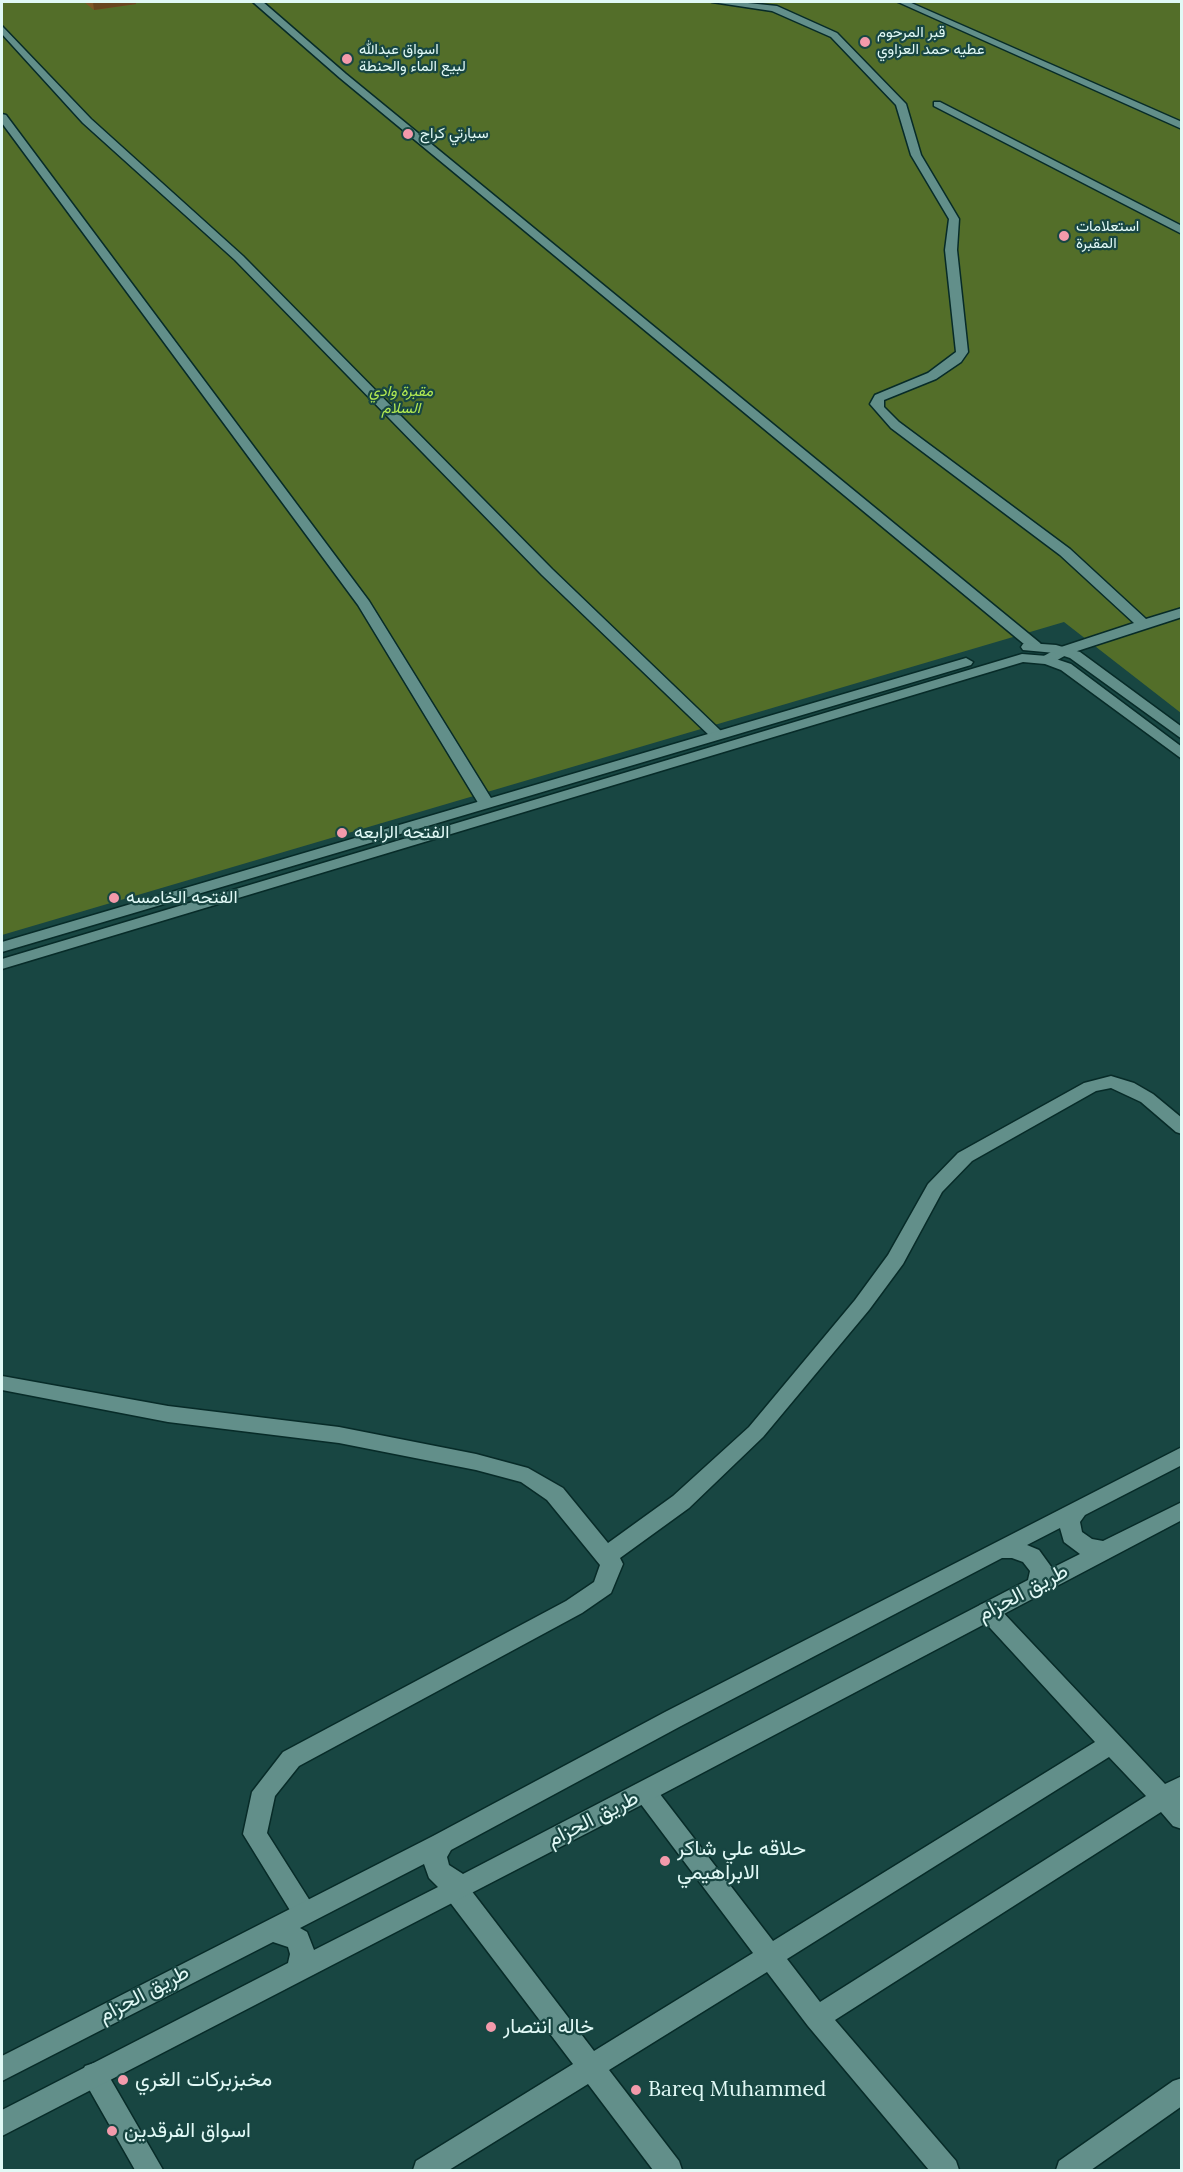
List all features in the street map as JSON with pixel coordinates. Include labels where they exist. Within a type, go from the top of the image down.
[{"type":"street","points":[[258,2],[370,98],[1042,655],[1097,688],[1182,755]]},
{"type":"street","points":[[717,2],[774,8],[834,35],[901,104],[916,155],[954,219],[951,250],[962,352],[957,359],[932,376],[879,398],[876,404],[879,409],[895,424],[1058,546],[1143,624]]},
{"type":"street","points":[[903,2],[1182,126]]},
{"type":"street","points":[[2,28],[87,121],[239,258],[547,572],[717,734]]},
{"type":"street","points":[[937,104],[1182,231]]},
{"type":"street","points":[[2,117],[364,604],[486,802]]},
{"type":"street","points":[[2,964],[62,946],[109,923],[486,802],[523,791],[584,781],[1011,660],[1063,651],[1182,612]]},
{"type":"street","points":[[2,947],[49,933],[109,923],[537,803],[584,781],[717,734],[1005,650],[1042,655]]},
{"type":"street","points":[[1063,651],[1083,660],[1182,735]]},
{"type":"street","points":[[523,791],[533,794],[537,803]]},
{"type":"street","points":[[49,933],[59,936],[63,942],[62,946]]},
{"type":"street","points":[[606,1556],[681,1502],[756,1432],[862,1305],[896,1259],[935,1188],[965,1157],[1090,1087],[1112,1083],[1128,1087],[1147,1098],[1182,1128]]},
{"type":"street","points":[[2,1383],[168,1414],[339,1435],[476,1462],[528,1476],[555,1494],[612,1564],[603,1587],[574,1607],[291,1759],[264,1792],[255,1834],[305,1912]]},
{"type":"street","name":"طريق الحزام","points":[[2,2069],[442,1843],[1182,1455]]},
{"type":"street","points":[[1077,1510],[1069,1521],[1072,1536],[1086,1547],[1105,1550]]},
{"type":"street","name":"طريق الحزام","points":[[2,2124],[645,1792],[1182,1510]]},
{"type":"street","points":[[995,1552],[1013,1549],[1031,1556],[1041,1569],[1039,1584]]},
{"type":"street","points":[[988,1611],[1111,1744],[1172,1793],[1182,1819]]},
{"type":"street","points":[[426,2170],[1111,1744]]},
{"type":"street","points":[[645,1792],[817,2019],[946,2170]]},
{"type":"street","points":[[817,2019],[1172,1793]]},
{"type":"street","points":[[442,1843],[435,1856],[438,1870],[448,1881],[460,1887],[591,2068],[669,2170]]},
{"type":"street","points":[[268,1931],[285,1932],[298,1940],[303,1954],[300,1969]]},
{"type":"street","points":[[94,2075],[150,2170]]},
{"type":"street","points":[[1069,2170],[1182,2090]]},
{"type":"green space","name":"مقبرة وادي السلام","points":[[2,2],[1181,2],[1181,713],[1064,622],[2,935]]},
{"type":"place","name":"قبر المرحوم عطيه حمد العزاوي","points":[[865,42]]},
{"type":"place","name":"اسواق عبدالله لبيع الماء والحنطة","points":[[347,59]]},
{"type":"place","name":"سيارتي كراج","points":[[408,134]]},
{"type":"place","name":"استعلامات المقبرة","points":[[1064,236]]},
{"type":"place","name":"الفتحه الرابعه","points":[[342,833]]},
{"type":"place","name":"الفتحه الخامسه","points":[[114,898]]},
{"type":"place","name":"حلاقه علي شاكر الابراهيمي","points":[[665,1861]]},
{"type":"place","name":"خاله انتصار","points":[[491,2027]]},
{"type":"place","name":"مخبزبركات الغري","points":[[123,2080]]},
{"type":"place","name":"Bareq Muhammed","points":[[636,2090]]},
{"type":"place","name":"اسواق الفرقدين","points":[[112,2131]]}]
